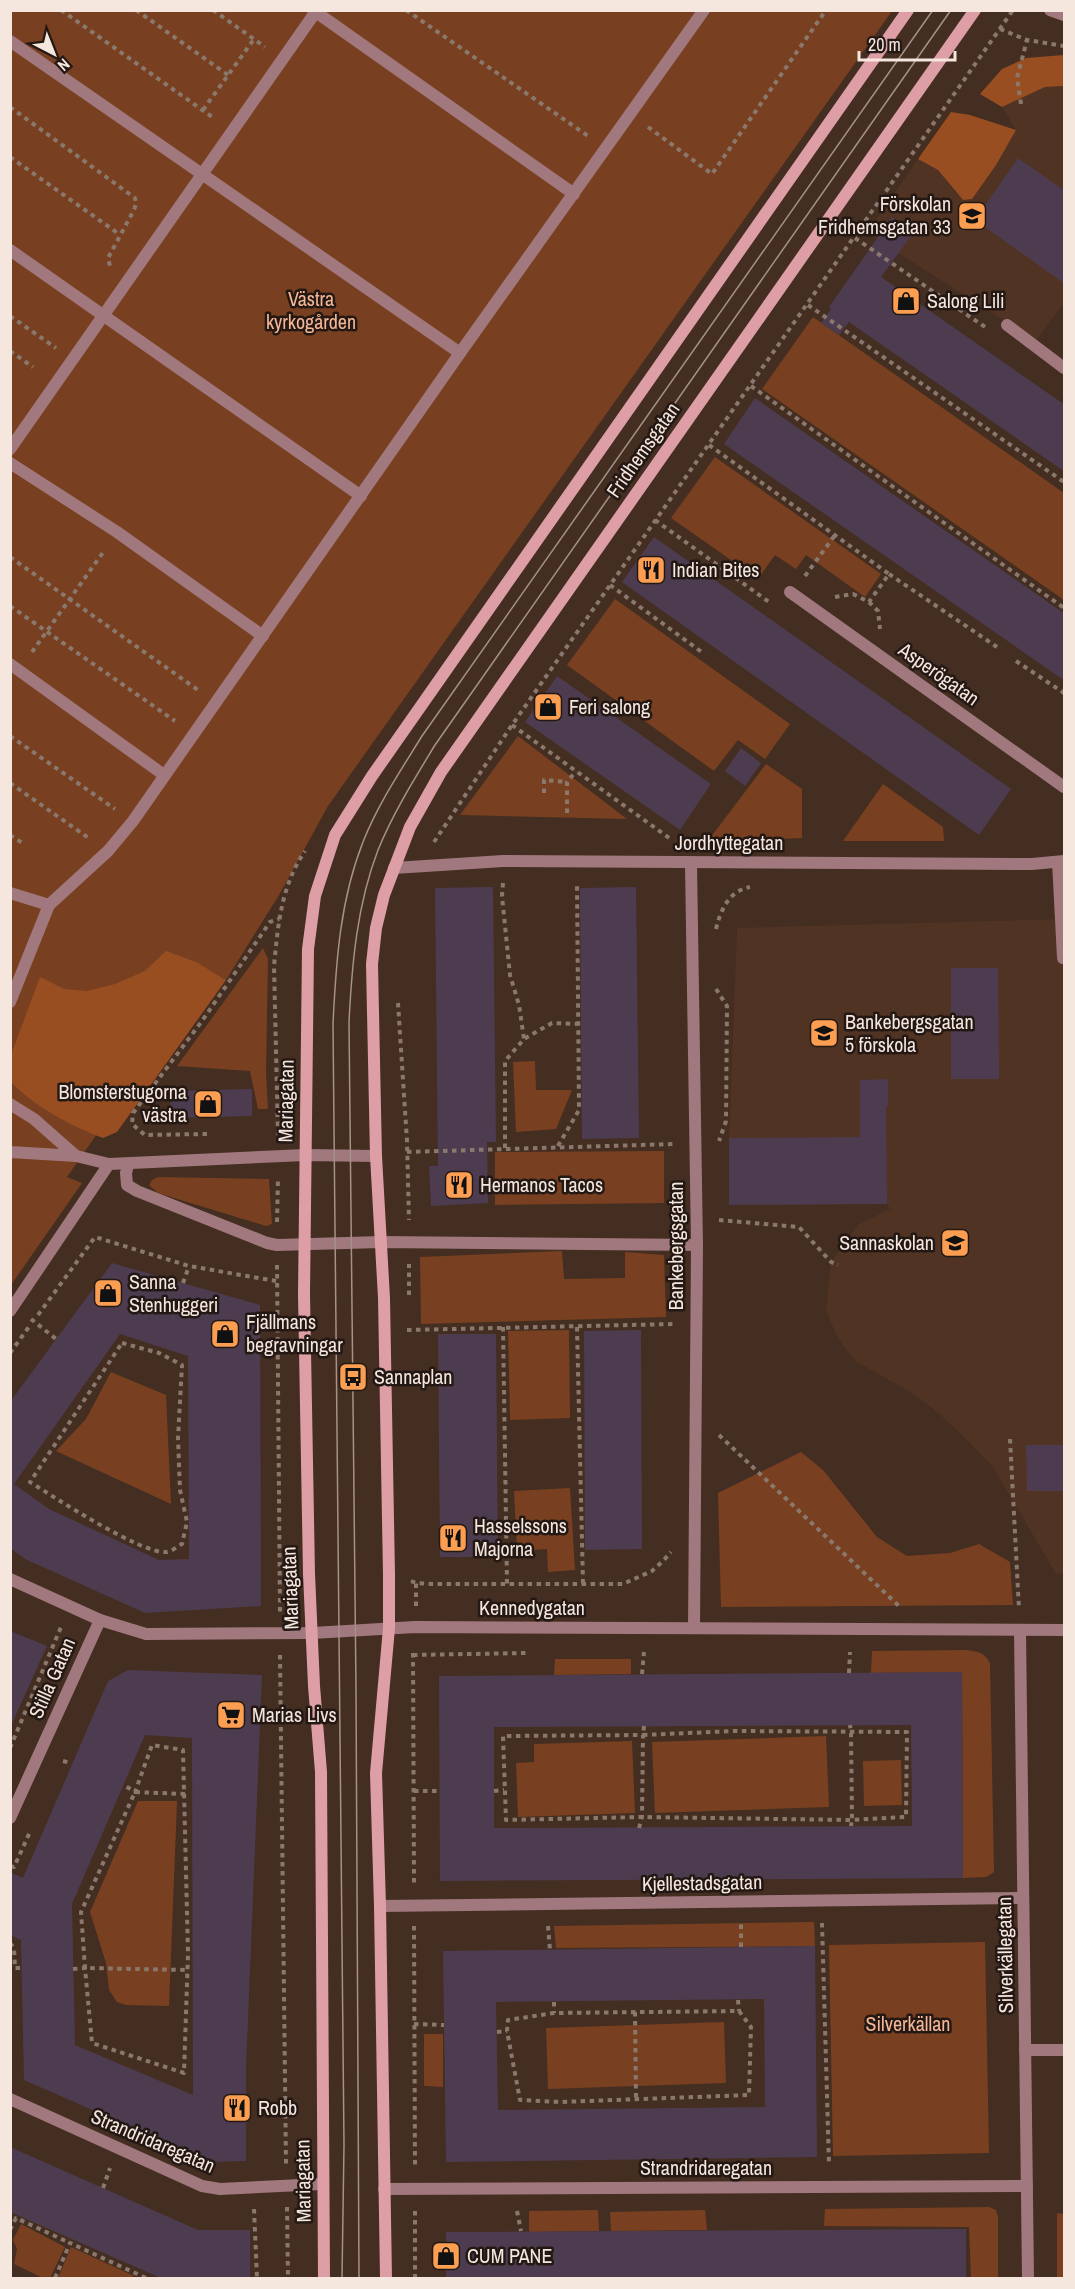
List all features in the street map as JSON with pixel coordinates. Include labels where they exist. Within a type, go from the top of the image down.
[{"type":"street","points":[[10,1002],[49,905],[108,851],[133,821],[460,353],[704,10]]},
{"type":"street","name":"Fridhemsgatan","points":[[315,896],[335,835],[372,776],[908,10]]},
{"type":"street","name":"Fridhemsgatan","points":[[376,1156],[372,964],[376,928],[384,895],[410,827],[441,772],[975,10]]},
{"type":"street","points":[[1050,10],[1065,15]]},
{"type":"street","points":[[10,449],[105,316],[315,11],[574,194]]},
{"type":"street","points":[[10,41],[460,353]]},
{"type":"street","points":[[10,249],[361,496]]},
{"type":"street","points":[[1006,324],[1065,368]]},
{"type":"street","points":[[10,463],[117,532],[263,636]]},
{"type":"street","name":"Asperögatan","points":[[790,592],[1065,787]]},
{"type":"street","points":[[15,667],[164,775]]},
{"type":"street","name":"Jordhyttegatan","points":[[394,868],[503,861],[691,864],[1032,864],[1062,861]]},
{"type":"street","points":[[1062,861],[1063,958]]},
{"type":"street","name":"Bankebergsgatan","points":[[691,864],[697,1245],[694,1628]]},
{"type":"street","points":[[10,892],[49,905]]},
{"type":"street","name":"Mariagatan","points":[[315,896],[308,949],[303,1244],[309,1574],[321,1772],[324,2278]]},
{"type":"street","points":[[10,1104],[34,1119],[76,1156]]},
{"type":"street","points":[[10,1152],[76,1156],[109,1164],[128,1165],[304,1155],[376,1156],[381,1242],[389,1628],[376,1773],[386,2278]]},
{"type":"street","points":[[12,1309],[109,1164]]},
{"type":"street","points":[[128,1165],[127,1185],[137,1191],[277,1245],[409,1242],[697,1245]]},
{"type":"street","name":"Kennedygatan","points":[[10,1579],[100,1620],[146,1634],[312,1633],[416,1627],[1065,1630]]},
{"type":"street","name":"Stilla Gatan","points":[[10,1818],[100,1620]]},
{"type":"street","name":"Silverkällegatan","points":[[1020,1631],[1028,2278]]},
{"type":"street","name":"Kjellestadsgatan","points":[[380,1906],[1023,1898]]},
{"type":"street","points":[[1025,2050],[1065,2050]]},
{"type":"street","name":"Strandridaregatan","points":[[10,2099],[202,2186],[220,2189],[322,2184]]},
{"type":"street","name":"Strandridaregatan","points":[[384,2189],[1027,2187]]},
{"type":"path","points":[[61,10],[232,131]]},
{"type":"path","points":[[136,10],[228,75]]},
{"type":"path","points":[[213,10],[282,59]]},
{"type":"path","points":[[406,10],[606,149]]},
{"type":"path","points":[[631,115],[712,174],[826,10]]},
{"type":"path","points":[[421,866],[431,846],[512,725],[855,238],[1012,10]]},
{"type":"path","points":[[1000,29],[1027,40],[1065,46]]},
{"type":"path","points":[[203,110],[254,39]]},
{"type":"path","points":[[1021,104],[1017,78],[1027,40]]},
{"type":"path","points":[[10,107],[135,198],[134,210],[108,258],[110,266],[127,284]]},
{"type":"path","points":[[10,157],[119,234]]},
{"type":"path","points":[[855,238],[987,328],[1006,324]]},
{"type":"path","points":[[808,305],[1065,482]]},
{"type":"path","points":[[10,316],[74,360]]},
{"type":"path","points":[[10,351],[33,367]]},
{"type":"path","points":[[751,386],[1065,608]]},
{"type":"path","points":[[709,445],[889,574],[997,647]]},
{"type":"path","points":[[655,520],[777,608],[798,585],[835,536]]},
{"type":"path","points":[[15,667],[47,631],[117,532]]},
{"type":"path","points":[[10,558],[216,702]]},
{"type":"path","points":[[869,602],[889,574]]},
{"type":"path","points":[[610,585],[703,653]]},
{"type":"path","points":[[10,606],[193,734]]},
{"type":"path","points":[[1016,661],[1065,693]]},
{"type":"path","points":[[512,725],[670,837],[674,844]]},
{"type":"path","points":[[10,736],[133,821]]},
{"type":"path","points":[[567,813],[567,782],[576,771]]},
{"type":"path","points":[[544,794],[544,780],[567,782]]},
{"type":"path","points":[[10,783],[108,851]]},
{"type":"path","points":[[10,835],[24,844]]},
{"type":"path","points":[[566,881],[587,881]]},
{"type":"path","points":[[558,1147],[579,1110],[577,881]]},
{"type":"path","points":[[513,883],[502,883],[502,896],[510,975],[519,1005],[524,1039]]},
{"type":"path","points":[[716,932],[727,900],[738,889],[755,886]]},
{"type":"path","points":[[211,1134],[145,1135],[132,1124],[133,1113],[202,1021],[270,922],[279,919]]},
{"type":"path","points":[[713,985],[727,1006],[726,1121],[718,1143]]},
{"type":"path","points":[[398,1001],[407,1152],[409,1242]]},
{"type":"path","points":[[505,1148],[505,1060],[524,1039],[552,1023],[578,1024]]},
{"type":"path","points":[[407,1152],[674,1144],[674,1133]]},
{"type":"path","points":[[267,1134],[278,1134],[276,1281],[281,1574],[279,1632],[288,2278]]},
{"type":"path","points":[[717,1209],[718,1220],[798,1227],[831,1262],[838,1265]]},
{"type":"path","points":[[10,1353],[95,1237],[189,1266],[276,1281]]},
{"type":"path","points":[[183,1283],[189,1266]]},
{"type":"path","points":[[12,1309],[33,1321],[56,1339]]},
{"type":"path","points":[[407,1330],[678,1324],[678,1335]]},
{"type":"path","points":[[503,1327],[507,1584]]},
{"type":"path","points":[[577,1327],[583,1584]]},
{"type":"path","points":[[122,1343],[159,1353],[182,1365],[178,1438],[180,1490],[187,1522],[182,1544],[167,1552],[146,1551],[30,1482],[102,1372],[122,1343]]},
{"type":"path","points":[[159,1353],[161,1347]]},
{"type":"path","points":[[95,1368],[102,1372]]},
{"type":"path","points":[[715,1443],[715,1431],[903,1610],[892,1610]]},
{"type":"path","points":[[1008,1610],[1019,1610],[1010,1439]]},
{"type":"path","points":[[403,1576],[417,1583],[623,1584],[642,1577],[663,1562],[674,1544]]},
{"type":"path","points":[[415,2278],[413,1655],[417,1583]]},
{"type":"path","points":[[11,1745],[63,1623],[60,1620]]},
{"type":"path","points":[[840,1652],[861,1651]]},
{"type":"path","points":[[633,1652],[644,1652],[642,1674]]},
{"type":"path","points":[[849,1673],[850,1652]]},
{"type":"path","points":[[413,1655],[538,1653]]},
{"type":"path","points":[[268,1656],[280,1656]]},
{"type":"path","points":[[850,1725],[851,1826]]},
{"type":"path","points":[[639,1828],[642,1817],[644,1726]]},
{"type":"path","points":[[734,1731],[851,1733],[907,1732],[906,1817],[852,1820],[642,1817],[506,1820],[504,1736],[643,1735],[734,1731]]},
{"type":"path","points":[[152,1745],[183,1750],[184,1794],[188,1970],[184,2073],[92,2043],[81,1912],[135,1792],[152,1745]]},
{"type":"path","points":[[58,1772],[68,1750]]},
{"type":"path","points":[[63,1761],[71,1763]]},
{"type":"path","points":[[124,1785],[135,1792],[184,1794]]},
{"type":"path","points":[[494,1791],[504,1790]]},
{"type":"path","points":[[414,1791],[440,1791]]},
{"type":"path","points":[[10,1866],[14,1867],[33,1825]]},
{"type":"path","points":[[822,1900],[829,2187]]},
{"type":"path","points":[[10,1943],[14,1948],[15,1968],[21,1968]]},
{"type":"path","points":[[73,1969],[188,1970]]},
{"type":"path","points":[[738,2000],[739,2011],[751,2027],[749,2095],[561,2102],[520,2100],[507,2031],[508,2020],[554,2013],[739,2011]]},
{"type":"path","points":[[554,2002],[554,2013]]},
{"type":"path","points":[[635,2012],[636,2099]]},
{"type":"path","points":[[414,2024],[444,2025]]},
{"type":"path","points":[[497,2032],[507,2031]]},
{"type":"path","points":[[561,2102],[561,2110]]},
{"type":"path","points":[[103,2188],[112,2164]]},
{"type":"path","points":[[516,2207],[521,2231]]},
{"type":"path","points":[[254,2209],[257,2278]]},
{"type":"path","points":[[10,2230],[13,2217],[70,2243],[80,2245],[142,2278]]},
{"type":"path","points":[[55,2278],[70,2243]]},
{"type":"shaded area","points":[[1064,55],[1064,86],[1045,87],[1002,107],[980,94],[1002,69],[1026,58]]},
{"type":"shaded area","name":"Förskolan Fridhemsgatan 33","points":[[1064,86],[1064,303],[1036,341],[867,233],[918,159],[938,170],[962,200],[1016,130],[1002,107],[1045,87]]},
{"type":"shaded area","points":[[951,112],[970,115],[1016,130],[996,165],[972,199],[963,200],[938,170],[918,159]]},
{"type":"shaded area","name":"Sannaskolan","points":[[1064,919],[1064,1573],[1056,1574],[993,1467],[930,1406],[907,1390],[855,1361],[837,1337],[826,1310],[831,1262],[858,1225],[890,1209],[887,1204],[729,1205],[729,1138],[737,928]]},
{"type":"shaded area","points":[[166,951],[196,962],[226,980],[117,1132],[103,1138],[78,1128],[42,1108],[11,1082],[11,1055],[40,977],[64,989],[87,991],[115,984],[145,971]]},
{"type":"green space","name":"Västra kyrkogården","points":[[11,11],[892,11],[328,806],[279,895],[226,980],[211,971],[67,1177],[82,1183],[11,1285]]},
{"type":"green space","points":[[813,317],[1064,493],[1064,600],[762,389]]},
{"type":"green space","points":[[715,457],[881,574],[865,597],[806,555],[796,569],[775,555],[758,579],[671,518]]},
{"type":"green space","points":[[615,599],[790,724],[765,759],[738,740],[714,771],[567,665]]},
{"type":"green space","points":[[518,736],[627,819],[460,815]]},
{"type":"green space","points":[[766,764],[802,789],[802,838],[707,842]]},
{"type":"green space","points":[[883,784],[943,827],[944,841],[843,841]]},
{"type":"green space","points":[[263,948],[268,959],[266,1073],[268,1109],[258,1109],[250,1071],[177,1066]]},
{"type":"green space","points":[[535,1061],[536,1090],[572,1090],[556,1129],[516,1132],[513,1062]]},
{"type":"green space","points":[[664,1151],[664,1203],[495,1205],[495,1152]]},
{"type":"green space","points":[[158,1177],[269,1179],[272,1224],[266,1226],[158,1193],[149,1185]]},
{"type":"green space","points":[[562,1251],[564,1279],[625,1278],[625,1252],[664,1255],[666,1317],[421,1324],[420,1257]]},
{"type":"green space","points":[[569,1330],[570,1418],[510,1420],[508,1331]]},
{"type":"green space","points":[[111,1372],[166,1395],[171,1504],[56,1451],[86,1419]]},
{"type":"green space","points":[[801,1452],[823,1470],[877,1537],[907,1556],[950,1553],[979,1544],[1010,1562],[1013,1605],[721,1607],[718,1493]]},
{"type":"green space","points":[[570,1488],[575,1570],[548,1572],[547,1549],[517,1551],[514,1491]]},
{"type":"green space","points":[[968,1650],[981,1654],[990,1663],[994,1872],[986,1877],[963,1878],[962,1672],[871,1673],[872,1651]]},
{"type":"green space","points":[[555,1659],[631,1659],[631,1674],[554,1675]]},
{"type":"green space","points":[[826,1736],[829,1807],[655,1813],[652,1742]]},
{"type":"green space","points":[[632,1741],[635,1813],[518,1817],[516,1763],[534,1762],[534,1744]]},
{"type":"green space","points":[[901,1760],[902,1805],[864,1806],[863,1761]]},
{"type":"green space","points":[[138,1801],[177,1801],[169,2006],[126,2005],[117,2002],[109,1990],[106,1963],[90,1912]]},
{"type":"green space","points":[[814,1922],[815,1946],[556,1948],[554,1926]]},
{"type":"green space","name":"Silverkällan","points":[[985,1942],[989,2153],[833,2156],[829,1945]]},
{"type":"green space","points":[[724,2022],[726,2083],[548,2089],[546,2028]]},
{"type":"green space","points":[[424,2034],[443,2034],[443,2087],[424,2086]]},
{"type":"green space","points":[[989,2207],[996,2210],[998,2217],[998,2278],[971,2278],[969,2227],[824,2226],[825,2209]]},
{"type":"green space","points":[[598,2210],[599,2231],[529,2232],[529,2211]]},
{"type":"green space","points":[[705,2210],[707,2230],[611,2231],[610,2212]]},
{"type":"green space","points":[[1057,2213],[1064,2214],[1064,2278],[1057,2278]]},
{"type":"green space","points":[[21,2224],[65,2247],[50,2278],[43,2278],[14,2264],[17,2249],[13,2240]]},
{"type":"green space","points":[[71,2247],[134,2276],[129,2278],[58,2278]]},
{"type":"building","points":[[1018,158],[1065,191],[1065,284],[975,220]]},
{"type":"building","points":[[892,217],[914,232],[881,277],[1065,405],[1065,472],[849,322],[839,335],[821,323],[831,309],[829,307]]},
{"type":"building","points":[[755,398],[1065,614],[1065,681],[724,444]]},
{"type":"building","points":[[654,537],[1011,789],[979,835],[622,582]]},
{"type":"building","points":[[557,676],[711,784],[680,830],[525,722]]},
{"type":"building","points":[[741,748],[761,763],[745,786],[725,771]]},
{"type":"building","points":[[493,887],[496,1142],[487,1142],[488,1203],[431,1206],[429,1166],[438,1166],[435,888]]},
{"type":"building","points":[[636,887],[639,1138],[582,1139],[580,888]]},
{"type":"building","points":[[951,968],[998,968],[999,1079],[951,1079]]},
{"type":"building","points":[[888,1079],[887,1204],[729,1205],[729,1138],[860,1137],[860,1080]]},
{"type":"building","points":[[252,1089],[252,1116],[170,1118],[171,1091]]},
{"type":"building","points":[[112,1263],[260,1305],[261,1606],[145,1613],[25,1559],[10,1548],[10,1402]],"holes":[[[120,1334],[188,1356],[189,1559],[159,1560],[49,1509],[14,1484]]]},
{"type":"building","points":[[641,1330],[642,1549],[585,1550],[584,1331]]},
{"type":"building","points":[[438,1334],[496,1334],[498,1557],[440,1557]]},
{"type":"building","points":[[1026,1445],[1065,1445],[1065,1491],[1027,1491]]},
{"type":"building","points":[[10,1631],[47,1646],[10,1728]]},
{"type":"building","points":[[128,1670],[262,1675],[246,2069],[246,2161],[211,2162],[24,2080],[21,1940],[10,1935],[10,1872],[23,1878],[108,1681]],"holes":[[[145,1735],[192,1738],[193,2095],[75,2045],[72,1904]]]},
{"type":"building","points":[[962,1672],[963,1878],[440,1881],[439,1676]],"holes":[[[911,1725],[912,1826],[494,1828],[494,1727]]]},
{"type":"building","points":[[815,1946],[817,2157],[446,2162],[443,1951]],"holes":[[[764,1999],[765,2107],[498,2110],[496,2002]]]},
{"type":"building","points":[[10,2147],[198,2230],[250,2230],[250,2278],[161,2278],[10,2212]]},
{"type":"building","points":[[966,2229],[966,2278],[446,2278],[446,2232]]},
{"type":"tram line","points":[[342,2278],[344,2145],[333,1024],[340,931],[349,886],[363,842],[376,814],[422,736],[933,10]]},
{"type":"tram line","points":[[359,2278],[349,1022],[354,956],[365,892],[378,850],[390,823],[435,745],[951,10]]},
{"type":"place","name":"Förskolan Fridhemsgatan 33","points":[[972,216]]},
{"type":"place","name":"Salong Lili","points":[[906,301]]},
{"type":"place","name":"Indian Bites","points":[[651,570]]},
{"type":"place","name":"Feri salong","points":[[548,707]]},
{"type":"place","name":"Bankebergsgatan 5 förskola","points":[[824,1033]]},
{"type":"place","name":"Blomsterstugorna västra","points":[[208,1104]]},
{"type":"place","name":"Hermanos Tacos","points":[[459,1185]]},
{"type":"place","name":"Sannaskolan","points":[[955,1243]]},
{"type":"place","name":"Sanna Stenhuggeri","points":[[108,1293]]},
{"type":"place","name":"Fjällmans begravningar","points":[[225,1334]]},
{"type":"place","name":"Sannaplan","points":[[353,1377]]},
{"type":"place","name":"Hasselssons Majorna","points":[[453,1538]]},
{"type":"place","name":"Marias Livs","points":[[231,1715]]},
{"type":"place","name":"Robb","points":[[237,2108]]},
{"type":"place","name":"CUM PANE","points":[[446,2256]]}]
